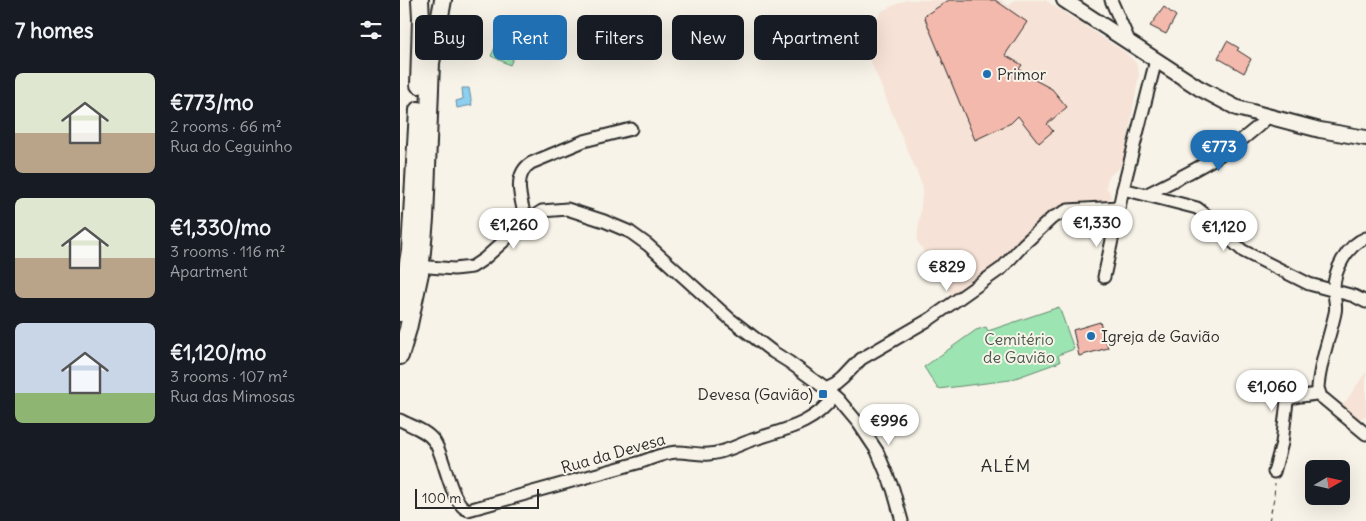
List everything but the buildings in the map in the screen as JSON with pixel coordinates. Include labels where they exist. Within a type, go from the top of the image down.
[{"type":"highway","points":[[400,313],[408,271],[413,217],[421,27],[420,0]]},
{"type":"highway","points":[[400,356],[414,302],[420,266],[425,219],[431,64],[443,0]]},
{"type":"main road","points":[[1064,0],[1216,98],[1237,108],[1268,117],[1366,138]]},
{"type":"street","points":[[1111,0],[1130,43]]},
{"type":"street","points":[[1104,277],[1119,207],[1156,60]]},
{"type":"street","points":[[1147,194],[1218,158],[1254,132],[1268,117]]},
{"type":"street","points":[[526,222],[519,183],[524,168],[584,141],[631,129]]},
{"type":"street","points":[[1124,189],[1197,208],[1243,251],[1309,284],[1354,296],[1366,302]]},
{"type":"street","points":[[833,395],[842,392],[843,378],[861,359],[930,319],[1002,268],[1052,218],[1076,209],[1119,207]]},
{"type":"street","points":[[429,267],[454,269],[472,267],[542,211],[556,209],[574,211],[624,229],[648,245],[730,319],[833,395],[859,424],[877,451],[893,490],[902,521]]},
{"type":"street","points":[[1059,214],[1076,215],[1115,225]]},
{"type":"street","points":[[1366,238],[1354,244],[1344,257],[1336,275],[1334,291],[1337,308],[1318,384],[1319,393],[1324,399],[1366,434]]},
{"type":"street","points":[[1274,472],[1282,443],[1287,401],[1290,398],[1319,393]]},
{"type":"street","name":"Rua da Devesa","points":[[400,420],[425,433],[435,442],[459,503],[468,510],[665,454],[678,452],[716,453],[811,419],[824,409],[833,395]]},
{"type":"path","points":[[1269,521],[1275,489],[1274,472]]},
{"type":"shaded area","name":"Primor","points":[[906,0],[1001,0],[1009,6],[1014,0],[1045,0],[1126,53],[1136,63],[1139,74],[1124,159],[1120,167],[1108,177],[1106,188],[1111,197],[1108,203],[1057,209],[1041,222],[1004,262],[954,298],[917,241],[923,187],[870,60],[877,60],[877,19],[882,11]]},
{"type":"shaded area","points":[[1366,372],[1366,416],[1358,420],[1341,406]]},
{"type":"green space","points":[[499,60],[512,60],[510,65]]},
{"type":"green space","name":"Cemitério de Gavião","points":[[1059,307],[1074,349],[1058,355],[1060,362],[1010,380],[938,389],[924,367],[976,330],[986,327],[988,331]]},
{"type":"water","points":[[462,88],[469,88],[472,105],[457,108],[456,101],[463,99]]},
{"type":"place","name":"Primor","points":[[987,74]]},
{"type":"place","name":"Igreja de Gavião","points":[[1091,336]]},
{"type":"place","name":"Devesa (Gavião)","points":[[823,394]]},
{"type":"district","name":"ALÉM","points":[[1006,466]]}]
